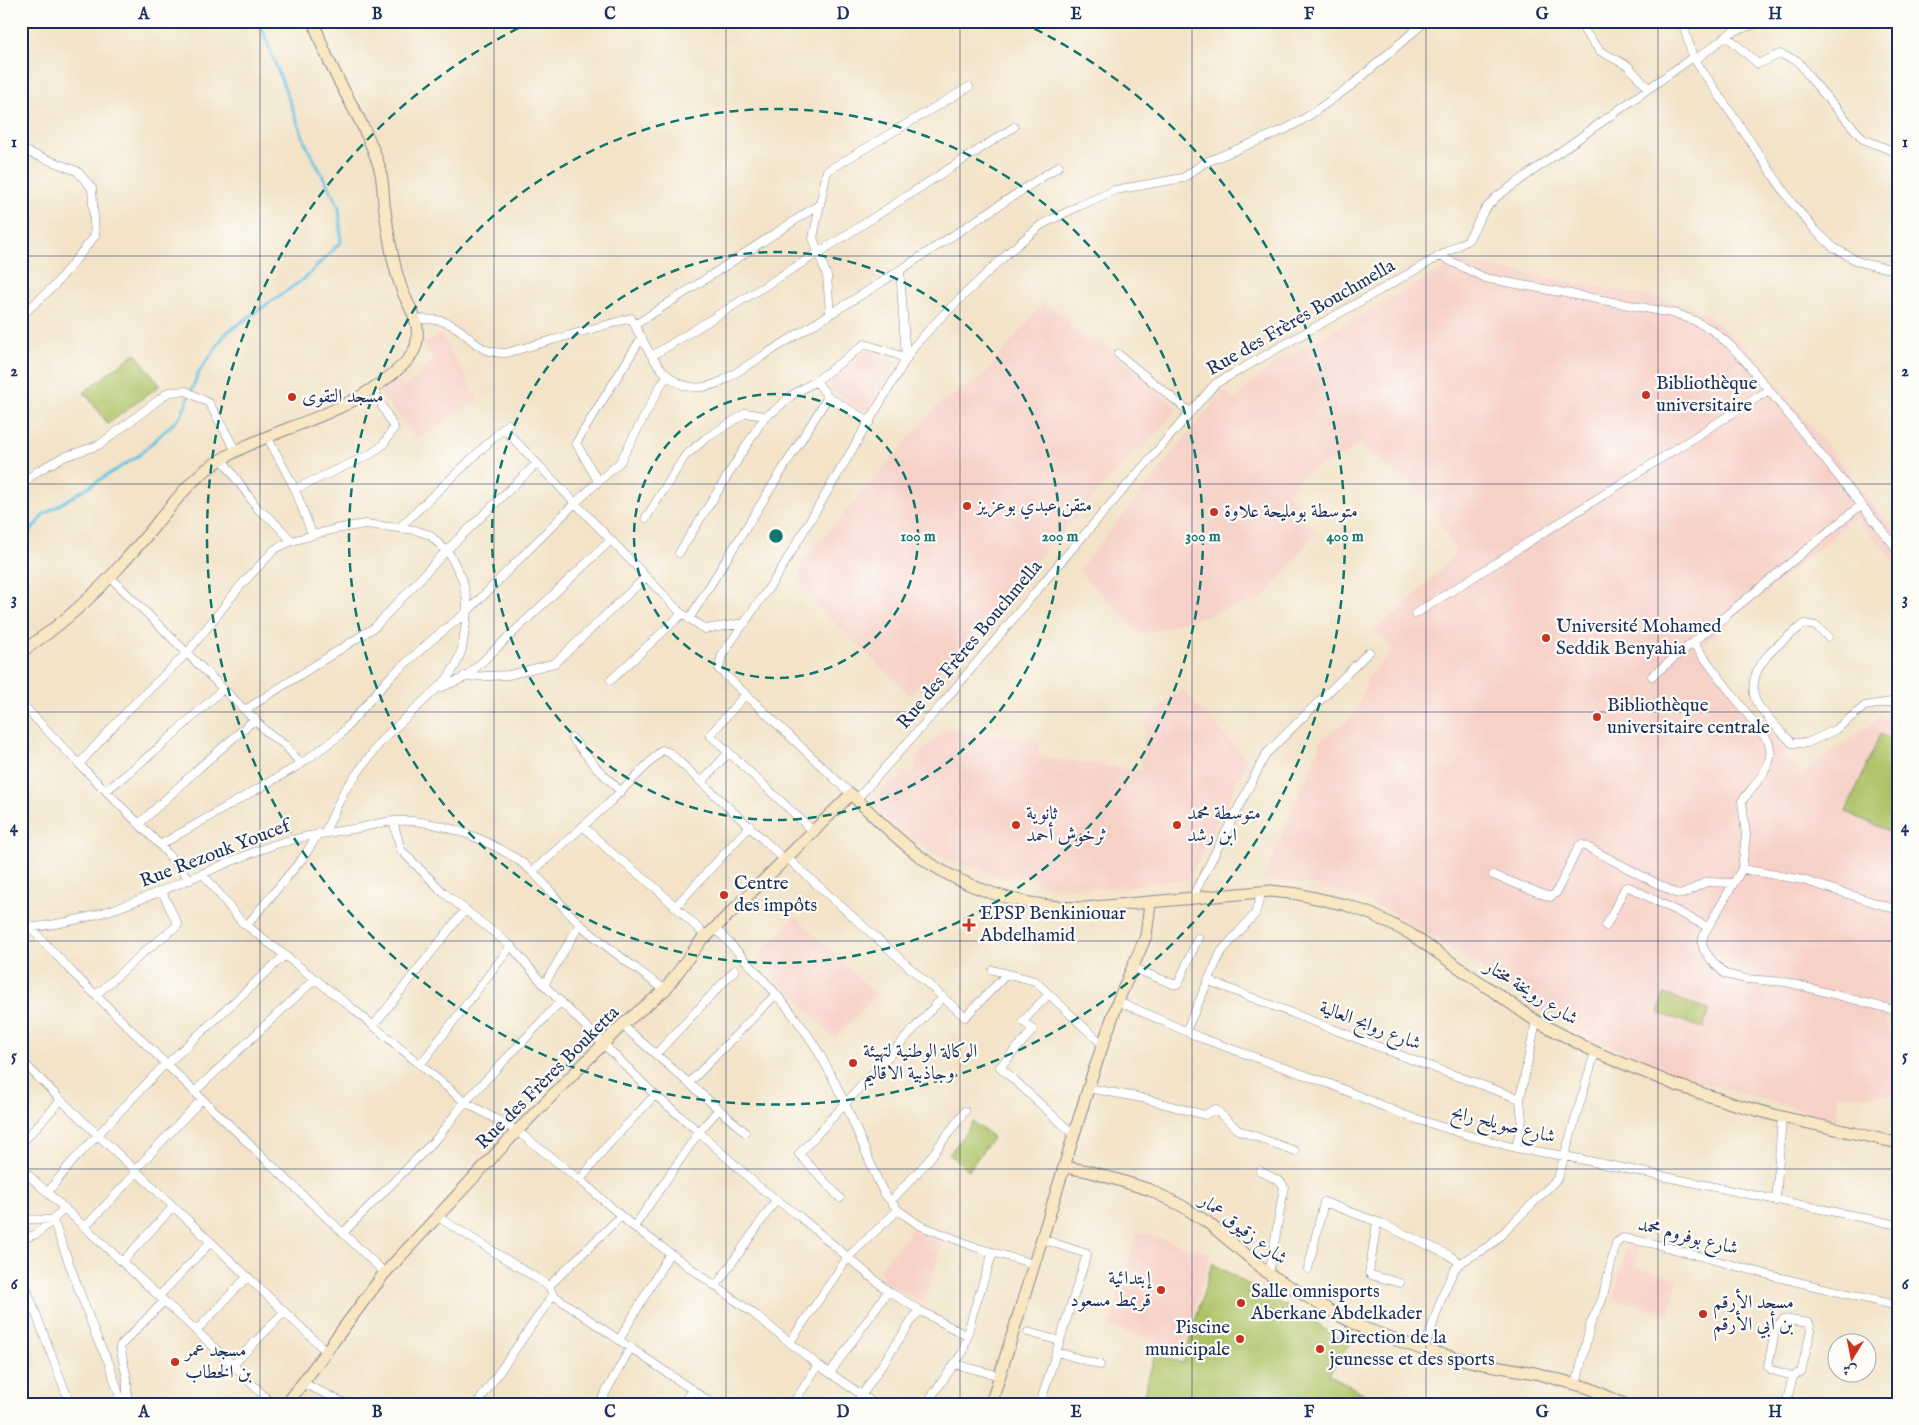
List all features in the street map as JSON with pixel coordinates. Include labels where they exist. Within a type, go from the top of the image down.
[{"type":"main road","points":[[21,652],[55,628],[110,577],[177,498],[205,470],[236,452],[326,414],[373,389],[394,372],[412,353],[418,342],[417,319],[400,285],[389,238],[380,168],[364,130],[331,67],[314,21]]},
{"type":"main road","name":"Rue des Frères Bouketta","points":[[287,1404],[385,1273],[517,1131],[622,1025],[665,990],[710,932],[813,830],[853,797]]},
{"type":"main road","name":"شارع رويخة مختار","points":[[853,797],[898,839],[924,860],[953,877],[987,892],[1040,905],[1071,908],[1150,903],[1262,892],[1285,892],[1321,898],[1363,910],[1409,933],[1536,1021],[1595,1052],[1704,1095],[1782,1118],[1898,1143]]},
{"type":"main road","points":[[991,1404],[1088,1088],[1118,1001],[1146,936],[1150,903]]},
{"type":"main road","name":"شارع زقيوق عمار","points":[[1064,1167],[1097,1173],[1150,1190],[1182,1206],[1207,1222],[1270,1274],[1361,1328],[1424,1350],[1478,1363],[1535,1372],[1601,1393],[1624,1404]]},
{"type":"street","points":[[853,797],[720,669],[722,655],[782,568],[918,341],[1009,252],[1041,225],[1115,190],[1183,178],[1204,163],[1286,129],[1307,117],[1352,85],[1426,21]]},
{"type":"street","points":[[1581,21],[1585,32],[1600,51],[1628,66],[1648,88]]},
{"type":"street","points":[[1682,21],[1694,58],[1792,203],[1815,230],[1833,247],[1857,261],[1898,270]]},
{"type":"street","name":"Rue des Frères Bouchmella","points":[[853,797],[942,704],[1058,565],[1215,384],[1468,240],[1484,211],[1495,198],[1648,88],[1732,32],[1764,21]]},
{"type":"street","points":[[1727,36],[1758,64],[1780,54],[1798,61],[1810,78],[1863,139],[1898,153]]},
{"type":"street","points":[[830,314],[827,276],[817,254],[813,238],[827,171],[969,87]]},
{"type":"street","points":[[652,356],[817,254],[1014,128]]},
{"type":"street","points":[[21,316],[54,286],[95,236],[92,188],[77,171],[25,151]]},
{"type":"street","points":[[417,319],[433,318],[452,325],[480,348],[491,353],[506,353],[631,318],[652,356],[668,375],[685,386],[701,388],[715,385],[900,270],[1058,166]]},
{"type":"street","points":[[635,325],[820,204]]},
{"type":"street","points":[[1440,256],[1485,278],[1677,314],[1712,330],[1730,345],[1770,390],[1898,550]]},
{"type":"street","points":[[900,270],[906,360]]},
{"type":"street","points":[[598,482],[576,443],[642,338]]},
{"type":"street","points":[[679,552],[765,416],[774,411],[792,394],[816,382],[865,344],[898,355],[906,360]]},
{"type":"street","points":[[1118,354],[1190,412]]},
{"type":"street","points":[[160,845],[301,764],[340,735],[389,678],[467,612],[575,502],[620,462],[668,375]]},
{"type":"street","points":[[816,382],[828,397],[870,422]]},
{"type":"street","points":[[295,489],[371,454],[383,445],[394,428],[373,389]]},
{"type":"street","points":[[1415,614],[1770,390]]},
{"type":"street","points":[[21,484],[38,471],[61,458],[99,445],[168,392],[186,391],[208,403],[236,452]]},
{"type":"street","points":[[689,620],[828,397]]},
{"type":"street","points":[[646,518],[685,456],[705,439],[746,413],[765,416]]},
{"type":"street","points":[[400,527],[506,426],[537,463],[689,620],[705,629],[745,623]]},
{"type":"street","points":[[268,438],[295,489],[312,534]]},
{"type":"street","points":[[222,459],[258,509],[272,520],[292,541]]},
{"type":"street","points":[[245,710],[375,627],[446,551],[537,463]]},
{"type":"street","points":[[1652,676],[1861,505]]},
{"type":"street","points":[[78,764],[130,708],[187,653],[245,580],[275,549],[312,534],[365,524],[400,527],[430,535],[446,551],[460,572],[467,593],[467,612],[462,649],[454,671],[382,740],[344,791],[322,833],[246,924]]},
{"type":"street","points":[[466,677],[611,540]]},
{"type":"street","points":[[110,577],[270,735],[285,744],[301,764]]},
{"type":"street","points":[[438,688],[466,677],[509,675],[555,663],[646,577]]},
{"type":"street","points":[[611,680],[682,614]]},
{"type":"street","points":[[1828,637],[1816,626],[1804,624],[1779,643],[1764,660],[1754,680],[1755,700],[1792,743],[1808,743],[1835,730],[1865,706],[1891,702],[1898,705]]},
{"type":"street","points":[[1693,643],[1768,741],[1771,748],[1770,763],[1742,801],[1746,835],[1742,869],[1708,927],[1702,943],[1704,950],[1726,974],[1746,979],[1786,982],[1898,1011]]},
{"type":"street","points":[[1192,898],[1266,754],[1369,652]]},
{"type":"street","points":[[454,671],[466,677]]},
{"type":"street","points":[[106,791],[162,745],[223,690]]},
{"type":"street","points":[[745,695],[710,735],[813,830]]},
{"type":"street","points":[[21,703],[78,764],[160,845],[190,880]]},
{"type":"street","points":[[139,824],[255,719]]},
{"type":"street","points":[[572,738],[620,791]]},
{"type":"street","points":[[533,871],[662,750],[670,753],[785,858],[966,1017],[1007,974]]},
{"type":"street","points":[[702,782],[729,752]]},
{"type":"street","points":[[393,820],[401,850],[444,893],[511,946],[560,1002],[655,1095],[758,1186],[800,1217],[888,1291],[967,1336]]},
{"type":"street","name":"Rue Rezouk Youcef","points":[[25,928],[70,922],[118,909],[258,850],[292,839],[393,820],[424,822],[478,838],[512,856],[533,871],[580,924],[665,990]]},
{"type":"street","points":[[583,826],[613,854],[656,888],[675,907],[710,932],[776,994],[814,1044],[845,1102],[878,1181],[898,1210],[919,1225],[993,1252],[1034,1264]]},
{"type":"street","points":[[675,907],[750,826]]},
{"type":"street","points":[[1493,875],[1550,897],[1556,893],[1579,846],[1582,845],[1675,893],[1682,894],[1706,882],[1733,883]]},
{"type":"street","points":[[1742,869],[1803,880],[1898,910]]},
{"type":"street","points":[[203,874],[241,921],[315,978],[466,1102],[517,1131],[580,1180],[634,1227],[716,1286],[818,1365],[875,1404]]},
{"type":"street","points":[[1606,926],[1624,888],[1629,887],[1708,927]]},
{"type":"street","points":[[96,995],[144,952],[178,925],[162,892]]},
{"type":"street","points":[[1186,1031],[1221,952],[1256,914],[1262,892]]},
{"type":"street","points":[[373,1026],[465,910]]},
{"type":"street","points":[[544,985],[580,924]]},
{"type":"street","points":[[25,928],[202,1100],[385,1273]]},
{"type":"street","points":[[1133,968],[1173,984],[1178,984],[1198,938]]},
{"type":"street","points":[[420,1065],[511,946]]},
{"type":"street","points":[[48,1192],[71,1163],[167,1064],[285,955]]},
{"type":"street","points":[[656,1054],[735,970]]},
{"type":"street","points":[[994,970],[1034,981],[1103,1045]]},
{"type":"street","points":[[194,1092],[315,978]]},
{"type":"street","name":"شارع روابح العالية","points":[[1209,981],[1418,1062],[1520,1099]]},
{"type":"street","points":[[689,1083],[776,994]]},
{"type":"street","points":[[1049,994],[1023,1021],[1033,1030],[1000,1066],[1074,1135]]},
{"type":"street","points":[[840,1198],[798,1154],[944,997]]},
{"type":"street","name":"شارع صويلح رابح","points":[[1118,1001],[1186,1031],[1330,1084],[1404,1115],[1466,1135],[1516,1148],[1565,1156],[1898,1225]]},
{"type":"street","points":[[343,1233],[438,1137],[466,1102],[560,1002]]},
{"type":"street","points":[[1516,1148],[1522,1120],[1520,1099],[1536,1021]]},
{"type":"street","points":[[622,1025],[746,1132]]},
{"type":"street","points":[[1424,1350],[1449,1277],[1460,1263],[1491,1245],[1555,1182],[1561,1172],[1595,1052]]},
{"type":"street","points":[[21,1060],[327,1352]]},
{"type":"street","points":[[1088,1088],[1142,1098],[1206,1115],[1215,1109],[1238,1130],[1295,1151]]},
{"type":"street","points":[[580,1180],[606,1147],[655,1095]]},
{"type":"street","points":[[21,1144],[61,1100]]},
{"type":"street","points":[[85,1227],[202,1100]]},
{"type":"street","points":[[634,1227],[699,1132],[719,1109]]},
{"type":"street","points":[[891,1202],[927,1162],[965,1111]]},
{"type":"street","points":[[1776,1201],[1782,1118]]},
{"type":"street","points":[[21,1168],[234,1366],[272,1404]]},
{"type":"street","points":[[1260,1170],[1281,1182],[1284,1187],[1270,1274]]},
{"type":"street","points":[[716,1286],[776,1200]]},
{"type":"street","points":[[1308,1270],[1324,1202],[1377,1222],[1449,1255],[1460,1263]]},
{"type":"street","points":[[122,1262],[173,1207]]},
{"type":"street","points":[[21,1239],[37,1234],[65,1208]]},
{"type":"street","points":[[790,1342],[848,1257],[898,1210]]},
{"type":"street","points":[[549,1286],[620,1216]]},
{"type":"street","points":[[438,1217],[549,1286],[553,1295],[713,1404]]},
{"type":"street","points":[[21,1219],[53,1220]]},
{"type":"street","points":[[53,1220],[98,1341],[109,1363],[122,1404]]},
{"type":"street","points":[[1377,1222],[1369,1272],[1371,1275],[1400,1283]]},
{"type":"street","name":"شارع بوفروم محمد","points":[[1576,1385],[1591,1322],[1602,1300],[1616,1243],[1623,1238],[1655,1244],[1773,1276],[1898,1306]]},
{"type":"street","points":[[1040,1404],[1087,1254],[1042,1239]]},
{"type":"street","points":[[127,1404],[127,1379],[120,1346],[210,1242]]},
{"type":"street","points":[[926,1404],[963,1352],[993,1252]]},
{"type":"street","points":[[619,1340],[670,1253]]},
{"type":"street","points":[[21,1274],[70,1404]]},
{"type":"street","points":[[196,1331],[247,1277]]},
{"type":"street","points":[[830,1373],[888,1291]]},
{"type":"street","points":[[477,1404],[553,1295]]},
{"type":"street","points":[[21,1314],[34,1309]]},
{"type":"street","points":[[856,1404],[919,1310]]},
{"type":"street","points":[[234,1366],[284,1312]]},
{"type":"street","points":[[1786,1404],[1793,1376],[1801,1372],[1811,1330],[1809,1323],[1784,1319],[1776,1327],[1768,1366],[1772,1370],[1793,1376]]},
{"type":"street","points":[[1028,1332],[1060,1341]]},
{"type":"street","points":[[599,1404],[631,1347]]},
{"type":"street","points":[[1057,1352],[1100,1365]]},
{"type":"street","points":[[954,1364],[1000,1376]]},
{"type":"street","points":[[793,1404],[818,1365]]},
{"type":"street","points":[[303,1383],[347,1404]]},
{"type":"street","points":[[683,1404],[692,1389]]},
{"type":"shaded area","name":"Université Mohamed Seddik Benyahia","points":[[1458,261],[1660,298],[1707,315],[1750,350],[1898,535],[1898,567],[1856,517],[1703,645],[1801,775],[1881,716],[1898,724],[1898,924],[1889,959],[1886,1026],[1897,1045],[1897,1095],[1837,1095],[1838,1120],[1701,1082],[1593,1040],[1537,1008],[1453,950],[1391,911],[1322,886],[1263,880],[1323,738],[1355,715],[1367,680],[1393,649],[1375,631],[1400,610],[1456,554],[1432,503],[1360,444],[1346,455],[1306,472],[1288,493],[1305,508],[1300,516],[1317,531],[1263,599],[1141,634],[1078,571],[1221,393],[1225,391],[1235,400],[1274,364]]},
{"type":"shaded area","name":"متقن عبدي بوعزيز","points":[[1043,303],[1070,321],[1068,325],[1088,340],[1105,346],[1178,409],[1139,452],[1135,450],[923,688],[918,684],[910,695],[802,592],[800,570],[804,560],[938,405],[984,375]]},
{"type":"shaded area","points":[[441,334],[479,400],[417,439],[379,393],[398,381],[406,386],[422,373],[420,370],[434,360],[423,344]]},
{"type":"shaded area","points":[[869,350],[896,361],[870,414],[829,389],[827,379]]},
{"type":"shaded area","name":"ثانوية ثرخوش أحمد","points":[[1183,689],[1248,761],[1189,879],[1135,885],[1126,890],[1036,885],[1036,878],[1005,877],[948,860],[914,842],[875,809],[875,799],[893,780],[898,780],[899,771],[913,774],[917,756],[946,728],[1040,742],[1039,756],[1141,771],[1145,721]]},
{"type":"shaded area","points":[[795,916],[876,995],[834,1039],[757,956]]},
{"type":"shaded area","points":[[911,1228],[942,1243],[924,1303],[882,1280],[880,1267],[908,1236]]},
{"type":"shaded area","name":"إبتدائية قريمط مسعود","points":[[1137,1232],[1211,1253],[1183,1353],[1156,1345],[1157,1341],[1110,1327]]},
{"type":"shaded area","points":[[1632,1245],[1639,1247],[1635,1267],[1678,1278],[1669,1314],[1613,1299],[1626,1247]]},
{"type":"green space","points":[[135,353],[160,385],[108,424],[84,392]]},
{"type":"green space","points":[[1880,734],[1898,742],[1897,835],[1846,812]]},
{"type":"green space","points":[[1664,994],[1709,1010],[1703,1028],[1658,1013]]},
{"type":"green space","points":[[973,1122],[993,1137],[969,1170],[949,1155]]},
{"type":"green space","name":"Salle omnisports Aberkane Abdelkader","points":[[1212,1263],[1350,1344],[1329,1374],[1366,1395],[1365,1404],[1141,1404],[1155,1355],[1183,1363]]},
{"type":"waterway","points":[[21,544],[43,515],[138,456],[181,416],[199,372],[226,333],[305,278],[341,242],[339,206],[307,147],[259,21]]},
{"type":"place","name":"Bibliothèque universitaire","points":[[1646,395]]},
{"type":"place","name":"مسجد التقوى","points":[[292,397]]},
{"type":"place","name":"متقن عبدي بوعزيز","points":[[967,506]]},
{"type":"place","name":"متوسطة بومليحة علاوة","points":[[1214,512]]},
{"type":"place","name":"Université Mohamed Seddik Benyahia","points":[[1546,638]]},
{"type":"place","name":"Bibliothèque universitaire centrale","points":[[1597,717]]},
{"type":"place","name":"ثانوية ثرخوش أحمد","points":[[1016,825]]},
{"type":"place","name":"متوسطة محمد ابن رشد","points":[[1177,825]]},
{"type":"place","name":"Centre des impôts","points":[[724,895]]},
{"type":"place","name":"EPSP Benkiniouar Abdelhamid","points":[[969,925]]},
{"type":"place","name":"الوكالة الوطنية لتهيئة وجاذبية الاقاليم","points":[[853,1063]]},
{"type":"place","name":"إبتدائية قريمط مسعود","points":[[1161,1290]]},
{"type":"place","name":"Salle omnisports Aberkane Abdelkader","points":[[1241,1303]]},
{"type":"place","name":"مسجد الأرقم بن أبي الأرقم","points":[[1703,1314]]},
{"type":"place","name":"Piscine municipale","points":[[1240,1339]]},
{"type":"place","name":"Direction de la jeunesse et des sports","points":[[1320,1349]]},
{"type":"place","name":"مسجد عمر بن الخطاب","points":[[175,1362]]}]
